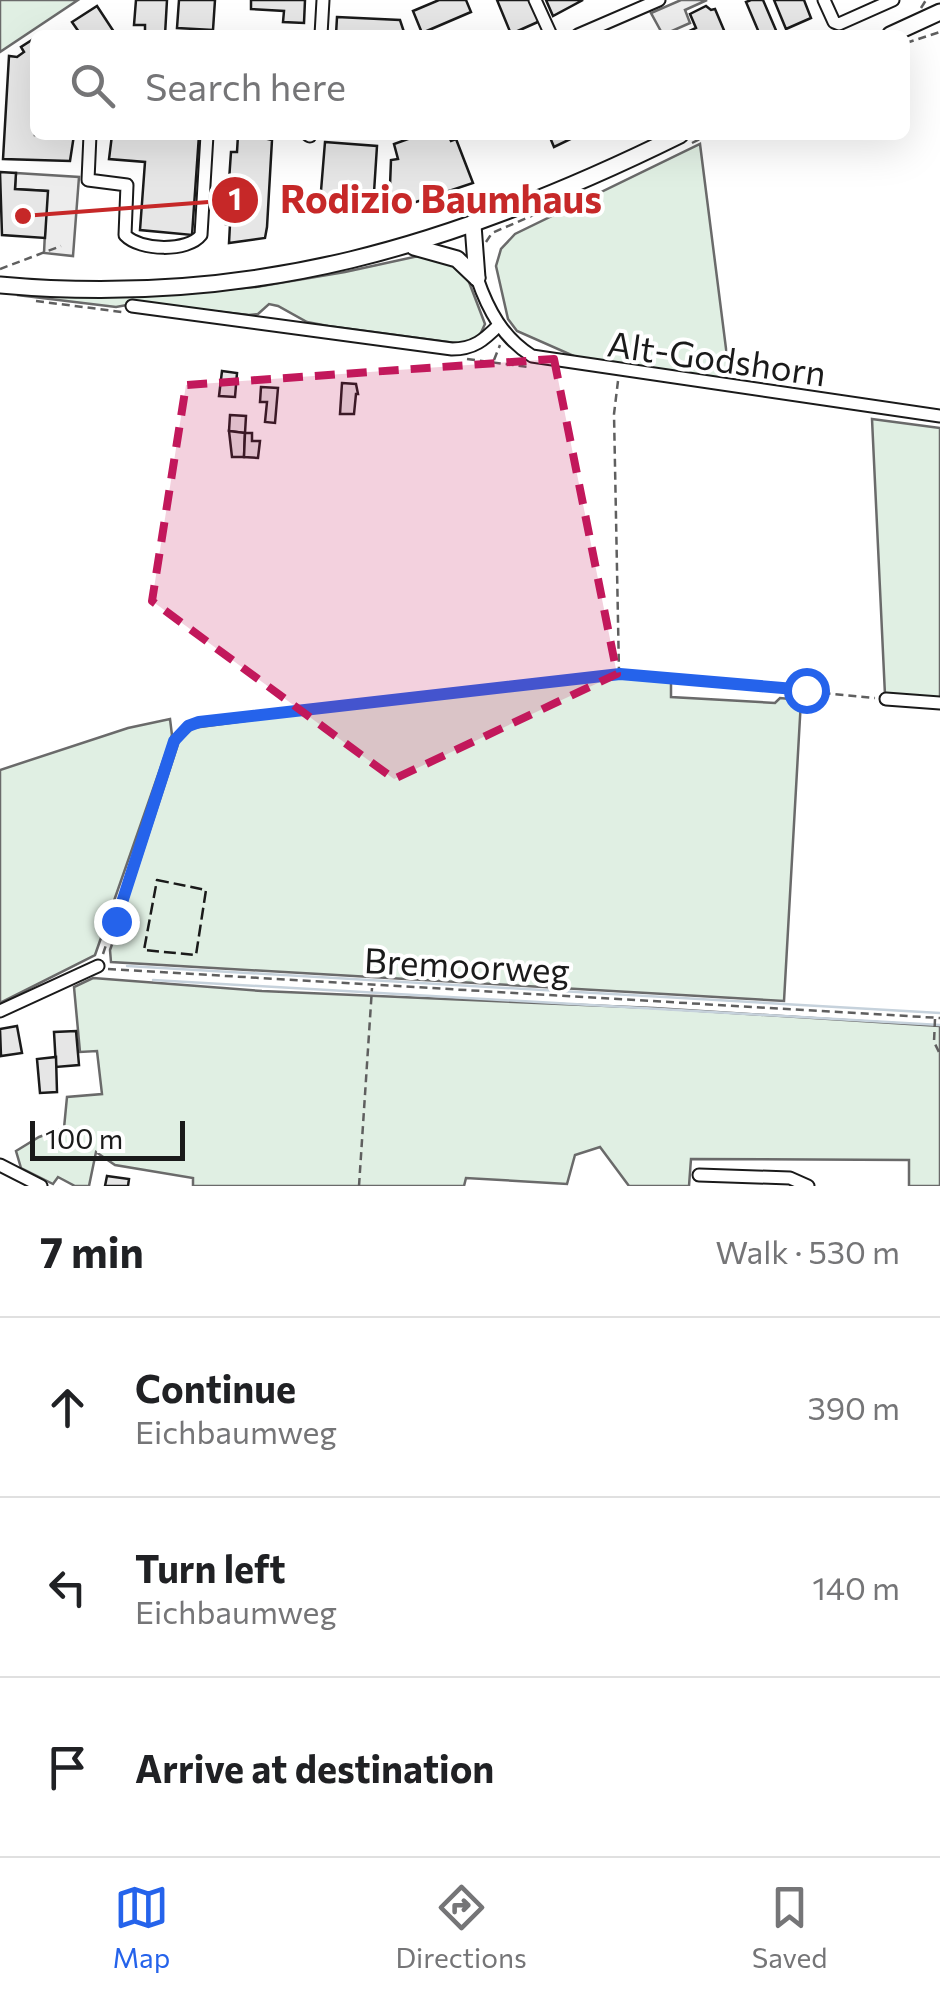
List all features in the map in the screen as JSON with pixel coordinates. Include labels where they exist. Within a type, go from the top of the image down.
[{"type":"main road","points":[[901,30],[940,12]]},
{"type":"main road","points":[[0,285],[120,290],[180,287],[315,269],[454,232],[680,142]]},
{"type":"main road","points":[[472,274],[473,225]]},
{"type":"main road","points":[[454,232],[472,274]]},
{"type":"main road","points":[[410,246],[457,259],[472,274]]},
{"type":"street","points":[[321,30],[323,0]]},
{"type":"street","points":[[535,0],[548,30]]},
{"type":"street","points":[[589,30],[657,0]]},
{"type":"street","points":[[824,0],[834,22],[839,24],[893,0]]},
{"type":"street","points":[[938,0],[940,12]]},
{"type":"street","points":[[90,140],[88,180],[127,184],[125,235],[130,241],[160,245],[194,243],[201,235],[207,140]]},
{"type":"street","points":[[132,306],[466,349],[503,331],[472,274]]},
{"type":"street","name":"Alt-Godshorn","points":[[503,331],[532,356],[940,416]]},
{"type":"street","points":[[886,699],[940,703]]},
{"type":"street","points":[[0,1010],[98,966]]},
{"type":"street","points":[[0,1165],[15,1180],[42,1186]]},
{"type":"street","points":[[698,1175],[745,1181],[790,1178],[808,1186]]},
{"type":"path","points":[[920,6],[926,0]]},
{"type":"path","points":[[910,41],[940,32]]},
{"type":"path","points":[[484,245],[492,233],[582,194]]},
{"type":"path","points":[[0,269],[61,246]]},
{"type":"path","points":[[493,362],[503,331]]},
{"type":"path","points":[[620,371],[614,414],[620,674]]},
{"type":"path","points":[[98,966],[174,741],[188,726],[199,722],[620,674],[886,699]]},
{"type":"path","points":[[118,916],[144,922]]},
{"type":"path","name":"Bremoorweg","points":[[98,966],[114,971],[372,987],[938,1018]]},
{"type":"path","points":[[358,1186],[372,987]]},
{"type":"path","points":[[938,1018],[934,1042],[940,1054]]},
{"type":"highlighted area","points":[[554,359],[617,674],[394,779],[152,601],[186,385]]},
{"type":"green space","points":[[0,0],[78,0],[30,30],[0,52]]},
{"type":"green space","points":[[700,144],[730,380],[585,361],[517,331],[508,319],[496,266],[501,249],[515,234]]},
{"type":"green space","points":[[423,255],[458,266],[469,282],[485,324],[479,337],[463,344],[328,326],[307,322],[269,304],[258,314],[249,315],[138,303],[116,307],[17,295],[169,294],[256,287]]},
{"type":"green space","points":[[872,419],[940,428],[940,699],[885,695]]},
{"type":"green space","points":[[616,678],[671,681],[671,697],[775,703],[780,698],[801,700],[784,1001],[111,962],[110,950],[120,922],[130,924],[133,915],[123,912],[179,741],[193,728],[384,702]]},
{"type":"green space","points":[[170,719],[172,735],[95,955],[0,1003],[0,770],[128,728]]},
{"type":"green space","points":[[93,978],[262,991],[654,1008],[940,1026],[940,1186],[909,1186],[909,1160],[691,1159],[689,1186],[629,1186],[600,1147],[575,1155],[567,1184],[466,1178],[464,1186],[193,1186],[193,1178],[115,1165],[96,1152],[89,1186],[75,1186],[58,1177],[53,1184],[21,1168],[16,1151],[64,1128],[67,1097],[102,1094],[97,1051],[80,1052],[74,987]]},
{"type":"shaded area","points":[[681,0],[707,0],[685,10],[690,23],[674,30],[660,30],[651,13]]},
{"type":"shaded area","points":[[16,173],[79,177],[73,256],[44,253],[47,191],[15,189]]},
{"type":"building","points":[[136,0],[167,0],[165,30],[145,30],[145,25],[134,25]]},
{"type":"building","points":[[179,0],[215,0],[213,30],[177,28]]},
{"type":"building","points":[[251,0],[305,0],[304,23],[283,22],[284,11],[251,9]]},
{"type":"building","points":[[439,0],[466,0],[471,12],[421,30],[413,11]]},
{"type":"building","points":[[497,0],[531,0],[540,21],[509,30]]},
{"type":"building","points":[[546,0],[583,0],[553,16]]},
{"type":"building","points":[[763,0],[776,30],[758,30],[746,2]]},
{"type":"building","points":[[774,0],[804,0],[811,18],[786,29]]},
{"type":"building","points":[[97,6],[113,30],[78,30],[72,22]]},
{"type":"building","points":[[706,6],[715,9],[724,30],[692,30],[696,28],[690,14]]},
{"type":"building","points":[[337,17],[400,20],[403,30],[336,30]]},
{"type":"building","points":[[30,41],[30,140],[73,140],[70,161],[3,159],[9,56],[17,57],[24,52],[21,47]]},
{"type":"building","points":[[111,140],[199,140],[192,235],[140,230],[145,162],[109,159]]},
{"type":"building","points":[[238,140],[272,140],[265,238],[229,243],[230,224],[226,224],[231,152],[237,152]]},
{"type":"building","points":[[405,140],[456,140],[473,183],[389,211],[391,160],[398,159],[394,144]]},
{"type":"building","points":[[325,142],[377,146],[373,208],[320,203]]},
{"type":"building","points":[[0,172],[16,173],[15,189],[48,191],[45,238],[2,235]]},
{"type":"building","points":[[222,371],[237,373],[235,397],[219,396]]},
{"type":"building","points":[[342,383],[356,384],[354,414],[340,414]]},
{"type":"building","points":[[261,387],[278,388],[275,423],[265,422],[267,402],[260,402]]},
{"type":"building","points":[[230,415],[246,416],[245,433],[229,431]]},
{"type":"building","points":[[229,431],[245,433],[244,457],[232,457]]},
{"type":"building","points":[[245,433],[252,433],[252,441],[260,441],[258,458],[244,457]]},
{"type":"building","points":[[17,1026],[22,1053],[1,1056],[0,1029]]},
{"type":"building","points":[[76,1031],[79,1065],[56,1067],[54,1032]]},
{"type":"building","points":[[56,1057],[57,1092],[40,1093],[37,1059]]},
{"type":"building","points":[[107,1176],[129,1179],[128,1186],[105,1186]]},
{"type":"waterway","points":[[127,966],[940,1013]]},
{"type":"waterway","points":[[153,980],[940,1025]]},
{"type":"fence","points":[[157,880],[206,890],[196,955],[144,950],[157,880]]},
{"type":"place","name":"Rodizio Baumhaus","points":[[23,216]]},
{"type":"route","points":[[116,921],[174,741],[188,726],[199,722],[620,674],[806,690]]}]
